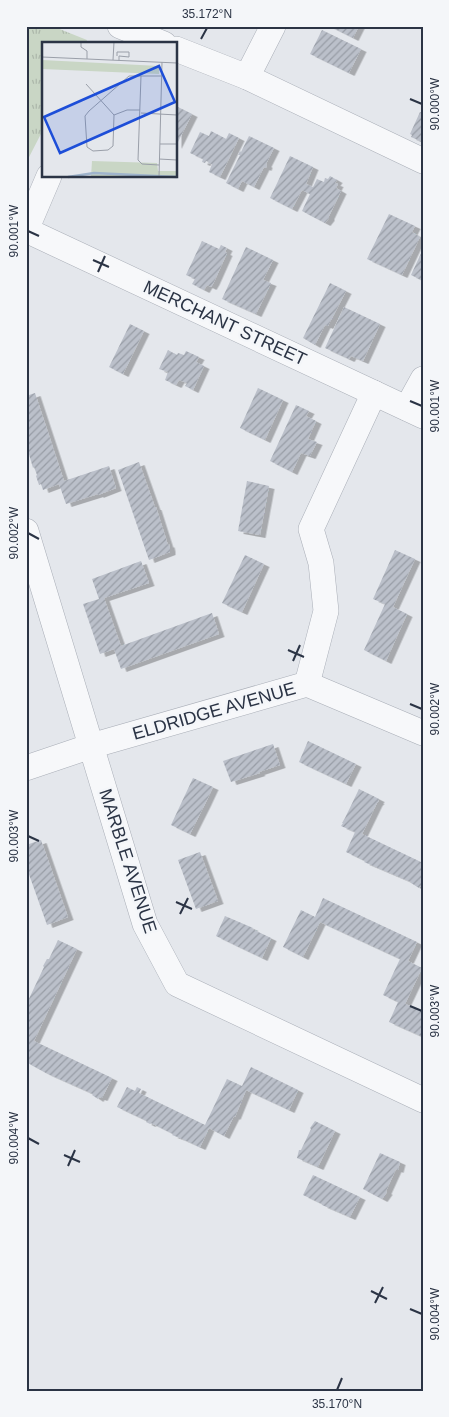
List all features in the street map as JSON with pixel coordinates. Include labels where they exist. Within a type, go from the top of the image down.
[{"type":"street","points":[[107,42],[114,26]]},
{"type":"street","points":[[120,26],[159,42]]},
{"type":"street","points":[[248,77],[273,26]]},
{"type":"street","points":[[178,50],[248,77],[423,161]]},
{"type":"street","points":[[26,230],[48,178]]},
{"type":"street","name":"MERCHANT STREET","points":[[26,230],[415,412]]},
{"type":"street","points":[[415,412],[423,379]]},
{"type":"street","name":"ELDRIDGE AVENUE","points":[[26,768],[91,746],[307,684],[326,611],[321,563],[311,529],[374,392]]},
{"type":"street","name":"MARBLE AVENUE","points":[[26,531],[146,924],[177,984],[423,1100]]},
{"type":"street","points":[[307,684],[423,733]]},
{"type":"green space","points":[[26,26],[52,26],[87,40],[86,42],[42,42],[42,132],[26,163]]},
{"type":"building","points":[[329,26],[359,26],[353,38]]},
{"type":"building","points":[[322,30],[361,49],[349,73],[310,54]]},
{"type":"building","points":[[178,107],[192,114],[178,142]]},
{"type":"building","points":[[420,112],[423,113],[423,140],[421,139],[420,141],[411,137],[412,135],[410,134]]},
{"type":"building","points":[[211,131],[226,139],[229,133],[239,138],[220,177],[209,172],[212,164],[206,161],[205,163],[202,162],[203,159],[190,153],[200,132],[209,136]]},
{"type":"building","points":[[249,136],[274,148],[266,168],[264,167],[254,187],[242,181],[238,189],[226,183],[240,155],[238,155]]},
{"type":"building","points":[[290,156],[313,167],[306,184],[313,187],[317,179],[324,182],[325,178],[328,179],[330,176],[337,180],[335,183],[338,184],[336,188],[341,191],[325,223],[302,211],[310,194],[302,190],[292,209],[270,198]]},
{"type":"building","points":[[389,214],[415,226],[412,232],[420,237],[402,275],[367,259]]},
{"type":"building","points":[[202,241],[219,249],[221,245],[227,248],[225,252],[227,253],[214,282],[211,287],[207,285],[204,290],[192,284],[195,279],[186,275]]},
{"type":"building","points":[[246,247],[273,260],[263,280],[271,283],[256,314],[222,299]]},
{"type":"building","points":[[423,249],[423,281],[411,275]]},
{"type":"building","points":[[330,283],[346,291],[328,326],[325,325],[315,345],[303,338]]},
{"type":"building","points":[[344,307],[380,324],[363,361],[351,356],[349,359],[325,348]]},
{"type":"building","points":[[130,324],[144,331],[123,374],[109,367]]},
{"type":"building","points":[[168,350],[177,355],[178,353],[184,355],[186,351],[199,357],[196,362],[204,366],[193,390],[185,386],[187,383],[179,380],[176,385],[165,380],[168,372],[159,369]]},
{"type":"building","points":[[258,388],[283,400],[265,440],[240,428]]},
{"type":"building","points":[[35,393],[64,481],[109,466],[116,488],[66,504],[59,484],[43,490],[41,484],[39,485],[26,444],[26,396]]},
{"type":"building","points":[[296,405],[309,411],[306,416],[316,421],[308,439],[317,442],[310,456],[301,453],[292,472],[270,461]]},
{"type":"building","points":[[139,462],[170,549],[170,552],[149,560],[118,470]]},
{"type":"building","points":[[247,481],[269,486],[260,535],[238,531]]},
{"type":"building","points":[[395,550],[415,559],[393,607],[407,614],[386,661],[364,650],[385,604],[373,599]]},
{"type":"building","points":[[245,555],[264,564],[242,612],[222,603]]},
{"type":"building","points":[[141,561],[149,583],[104,598],[121,646],[212,613],[219,634],[121,669],[114,649],[100,654],[83,604],[99,599],[92,579]]},
{"type":"building","points":[[308,741],[356,764],[346,784],[299,762]]},
{"type":"building","points":[[273,744],[280,765],[231,782],[223,761]]},
{"type":"building","points":[[193,778],[213,787],[190,834],[171,825]]},
{"type":"building","points":[[359,789],[379,799],[362,834],[423,863],[423,888],[420,886],[419,888],[411,882],[364,862],[346,852],[355,832],[341,826]]},
{"type":"building","points":[[41,840],[68,917],[47,925],[26,866],[26,845]]},
{"type":"building","points":[[200,852],[218,901],[196,909],[178,860]]},
{"type":"building","points":[[323,898],[417,942],[408,961],[422,968],[405,1004],[423,1011],[423,1037],[389,1022],[398,1002],[383,995],[400,959],[320,922],[303,957],[283,947],[301,910],[315,917]]},
{"type":"building","points":[[225,916],[271,938],[262,958],[216,936]]},
{"type":"building","points":[[58,940],[77,949],[34,1041],[112,1078],[102,1098],[99,1097],[98,1099],[93,1094],[26,1062],[26,1043],[28,1039],[26,1039],[26,1005],[43,966],[47,959],[49,959]]},
{"type":"building","points":[[251,1067],[298,1090],[289,1110],[246,1090],[235,1117],[224,1136],[209,1128],[200,1147],[117,1107],[127,1087],[135,1091],[137,1087],[141,1089],[139,1093],[205,1125],[227,1079],[242,1086]]},
{"type":"building","points":[[315,1121],[335,1131],[318,1167],[297,1158],[299,1150],[301,1150]]},
{"type":"building","points":[[380,1153],[400,1162],[398,1170],[396,1169],[387,1192],[382,1199],[363,1189]]},
{"type":"building","points":[[313,1175],[360,1197],[350,1217],[303,1195]]}]
